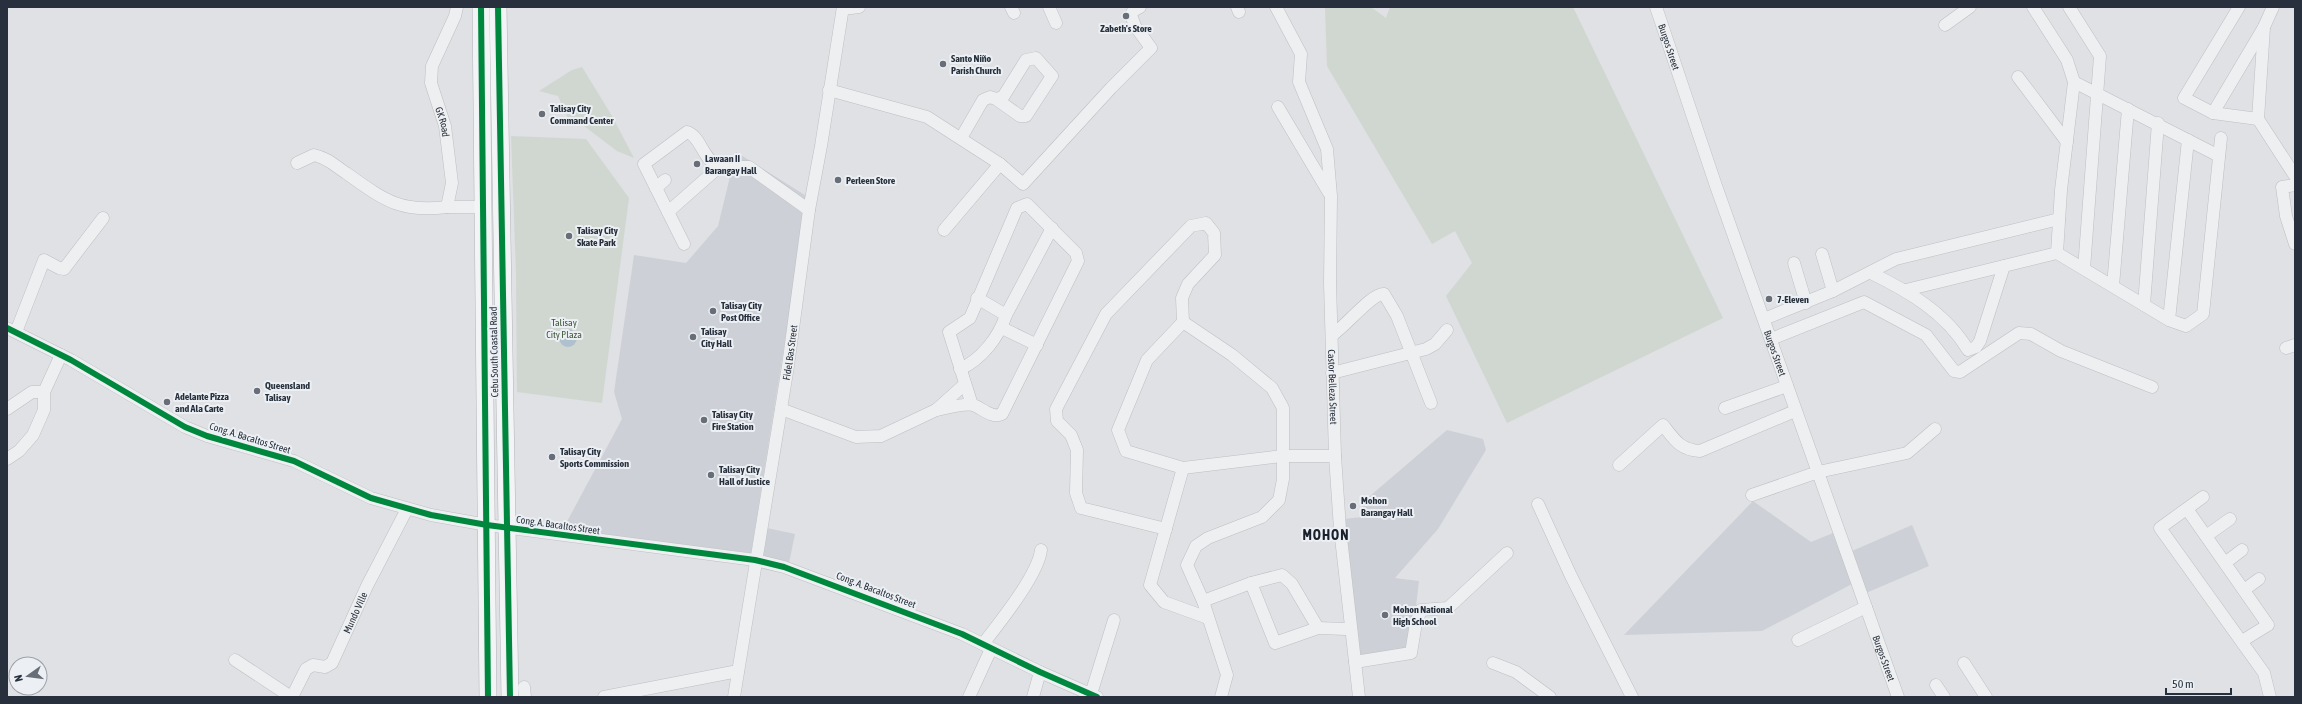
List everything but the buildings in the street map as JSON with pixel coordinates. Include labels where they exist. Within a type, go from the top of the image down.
[{"type":"highway","name":"Cebu South Coastal Road","points":[[481,7],[488,697]]},
{"type":"highway","name":"Cebu South Coastal Road","points":[[498,7],[510,697]]},
{"type":"street","name":"GK Road","points":[[447,207],[451,177],[445,126],[431,83],[432,66],[455,16],[457,7]]},
{"type":"street","points":[[843,8],[859,7]]},
{"type":"street","points":[[1049,7],[1056,23]]},
{"type":"street","points":[[829,90],[927,117],[1000,164],[1023,184],[1110,88],[1151,48],[1135,26],[1131,15],[1132,11],[1140,7]]},
{"type":"street","name":"Castor Belleza Street","points":[[1276,7],[1301,54],[1299,82],[1327,149],[1331,196],[1332,373],[1335,456],[1359,697]]},
{"type":"street","name":"Burgos Street","points":[[1656,7],[1787,386],[1898,697]]},
{"type":"street","points":[[2033,7],[2067,60],[2074,82],[2059,219],[2057,253]]},
{"type":"street","points":[[2068,7],[2100,56],[2084,269]]},
{"type":"street","points":[[2239,7],[2184,98],[2213,112],[2258,120]]},
{"type":"street","points":[[2213,112],[2264,27],[2273,7]]},
{"type":"street","name":"Fidel Bas Street","points":[[734,697],[755,560],[781,409],[809,210],[821,146],[843,8]]},
{"type":"street","points":[[1945,25],[1968,8]]},
{"type":"street","points":[[2264,27],[2258,120],[2295,176]]},
{"type":"street","points":[[961,138],[983,100],[990,97],[996,99],[1020,116],[1026,116],[1052,76],[1051,73],[1036,58],[1030,58],[1026,60],[1003,97],[996,99]]},
{"type":"street","points":[[2018,77],[2067,142]]},
{"type":"street","points":[[2074,82],[2219,156]]},
{"type":"street","points":[[1278,107],[1331,196]]},
{"type":"street","points":[[2113,286],[2128,109]]},
{"type":"street","points":[[2144,305],[2158,124]]},
{"type":"street","points":[[684,244],[644,164],[687,132],[692,134],[702,148],[706,158],[718,167],[749,167],[809,210]]},
{"type":"street","points":[[1906,290],[2057,253],[2169,320],[2186,326],[2203,314],[2221,138]]},
{"type":"street","points":[[2169,320],[2188,140]]},
{"type":"street","points":[[297,163],[314,155],[319,156],[335,163],[373,193],[398,205],[426,209],[447,207],[482,207]]},
{"type":"street","points":[[944,230],[1000,164]]},
{"type":"street","points":[[668,212],[718,167]]},
{"type":"street","points":[[656,188],[665,180]]},
{"type":"street","points":[[2295,185],[2282,187],[2286,216],[2295,244]]},
{"type":"street","points":[[936,410],[972,405],[986,412],[999,415],[1002,414],[1078,261],[1076,252],[1030,206],[1025,204],[1018,207],[977,298],[970,318],[949,332],[972,405]]},
{"type":"street","points":[[12,330],[44,260],[64,269],[103,218]]},
{"type":"street","points":[[1764,319],[1833,291],[1871,274],[1896,260],[2059,219]]},
{"type":"street","points":[[1166,528],[1081,508],[1076,493],[1077,450],[1071,435],[1057,421],[1056,409],[1106,314],[1191,226],[1206,223],[1214,233],[1215,255],[1188,284],[1182,298],[1183,322],[1147,360],[1118,430],[1126,451],[1183,468],[1282,456],[1335,456]]},
{"type":"street","points":[[960,369],[979,357],[1002,328],[1006,315],[1052,228]]},
{"type":"street","points":[[1822,254],[1833,291]]},
{"type":"street","points":[[1794,263],[1806,303]]},
{"type":"street","points":[[1871,274],[1906,290],[1943,318],[1968,350],[1976,347],[1980,341],[2004,266]]},
{"type":"street","points":[[1332,335],[1344,327],[1376,296],[1382,293],[1388,298],[1397,316],[1431,403]]},
{"type":"street","points":[[977,298],[1006,315]]},
{"type":"street","points":[[1771,339],[1864,302],[1926,335],[1954,371],[1960,372],[2019,333],[2031,334],[2061,351],[2152,387]]},
{"type":"street","points":[[1183,322],[1232,354],[1272,388],[1283,408],[1283,479],[1279,500],[1262,517],[1208,538],[1196,546],[1187,565],[1203,601],[1227,675],[1222,697]]},
{"type":"street","points":[[1002,328],[1037,345]]},
{"type":"street","name":"Cong. A. Bacaltos Street","points":[[12,330],[61,355],[196,432],[294,461],[371,498],[431,515],[507,527],[755,560],[784,567],[839,587],[987,646],[1094,696]]},
{"type":"street","points":[[1332,373],[1430,347],[1447,330]]},
{"type":"street","points":[[7,458],[19,451],[33,435],[44,410],[44,392],[61,355]]},
{"type":"street","points":[[781,409],[843,433],[862,438],[881,436],[936,410],[965,384]]},
{"type":"street","points":[[1725,408],[1787,386]]},
{"type":"street","points":[[7,409],[32,392],[44,392]]},
{"type":"street","points":[[1619,465],[1663,425],[1678,444],[1688,451],[1700,451],[1796,411]]},
{"type":"street","points":[[1752,495],[1818,472],[1907,453],[1935,429]]},
{"type":"street","points":[[1183,468],[1150,586],[1164,602],[1208,618]]},
{"type":"street","points":[[2203,497],[2160,528],[2264,673],[2270,697]]},
{"type":"street","points":[[1538,504],[1571,576],[1632,697]]},
{"type":"street","name":"Mundo Ville","points":[[292,697],[306,669],[313,665],[326,667],[332,663],[367,586],[407,508]]},
{"type":"street","points":[[2187,509],[2268,625],[2242,641]]},
{"type":"street","points":[[2206,536],[2230,519]]},
{"type":"street","points":[[969,697],[987,646],[1039,561],[1041,550]]},
{"type":"street","points":[[2225,563],[2242,550]]},
{"type":"street","points":[[1355,662],[1411,653],[1421,610],[1448,608],[1507,553]]},
{"type":"street","points":[[1203,601],[1250,583],[1277,575],[1286,577],[1318,628]]},
{"type":"street","points":[[2244,590],[2259,579]]},
{"type":"street","points":[[1250,583],[1276,643],[1318,628],[1346,629]]},
{"type":"street","points":[[1798,640],[1866,607]]},
{"type":"street","points":[[1094,696],[1114,620]]},
{"type":"street","points":[[235,660],[292,697]]},
{"type":"street","points":[[1493,662],[1516,672],[1550,697]]},
{"type":"street","points":[[1964,663],[1986,697]]},
{"type":"street","points":[[604,697],[738,671]]},
{"type":"street","points":[[1033,697],[1040,672]]},
{"type":"street","points":[[1936,685],[1944,697]]},
{"type":"shaded area","points":[[736,152],[808,197],[751,553],[563,529],[622,419],[614,392],[634,255],[686,263],[718,226]]},
{"type":"shaded area","points":[[1447,430],[1483,439],[1486,450],[1438,529],[1395,578],[1419,581],[1411,648],[1359,657],[1343,519],[1362,517],[1363,502]]},
{"type":"shaded area","points":[[1753,501],[1811,542],[1833,533],[1852,584],[1762,631],[1624,635]]},
{"type":"shaded area","points":[[1912,525],[1929,566],[1866,593],[1852,551]]},
{"type":"shaded area","points":[[767,528],[795,534],[789,563],[761,557]]},
{"type":"green space","points":[[1325,7],[1371,7],[1386,18],[1390,7],[1573,7],[1723,318],[1507,423],[1446,296],[1472,263],[1455,231],[1432,244],[1327,66]]},
{"type":"green space","points":[[582,67],[612,116],[634,158],[617,151],[584,126],[571,125],[558,96],[539,91],[572,70]]},
{"type":"green space","name":"Talisay City Plaza","points":[[511,136],[586,139],[629,198],[602,403],[517,392],[516,274]]},
{"type":"water","points":[[568,329],[574,332],[577,338],[574,344],[568,347],[562,344],[559,338],[562,332]]},
{"type":"cycle path","points":[[481,7],[488,697]]},
{"type":"cycle path","points":[[498,7],[510,697]]},
{"type":"cycle path","points":[[7,328],[71,360],[185,427],[207,436],[294,461],[371,498],[431,515],[487,525],[755,560],[784,567],[962,634],[1040,672],[1097,697]]},
{"type":"place","name":"Zabeth's Store","points":[[1126,16]]},
{"type":"place","name":"Santo Niño Parish Church","points":[[943,64]]},
{"type":"place","name":"Talisay City Command Center","points":[[542,114]]},
{"type":"place","name":"Lawaan II Barangay Hall","points":[[697,164]]},
{"type":"place","name":"Perleen Store","points":[[838,180]]},
{"type":"place","name":"Talisay City Skate Park","points":[[569,236]]},
{"type":"place","name":"7-Eleven","points":[[1769,299]]},
{"type":"place","name":"Talisay City Post Office","points":[[713,311]]},
{"type":"place","name":"Talisay City Hall","points":[[693,337]]},
{"type":"place","name":"Queensland Talisay","points":[[257,391]]},
{"type":"place","name":"Adelante Pizza and Ala Carte","points":[[167,402]]},
{"type":"place","name":"Talisay City Fire Station","points":[[704,420]]},
{"type":"place","name":"Talisay City Sports Commission","points":[[552,457]]},
{"type":"place","name":"Talisay City Hall of Justice","points":[[711,475]]},
{"type":"place","name":"Mohon Barangay Hall","points":[[1353,506]]},
{"type":"place","name":"Mohon National High School","points":[[1385,615]]},
{"type":"district","name":"MOHON","points":[[1326,535]]}]
